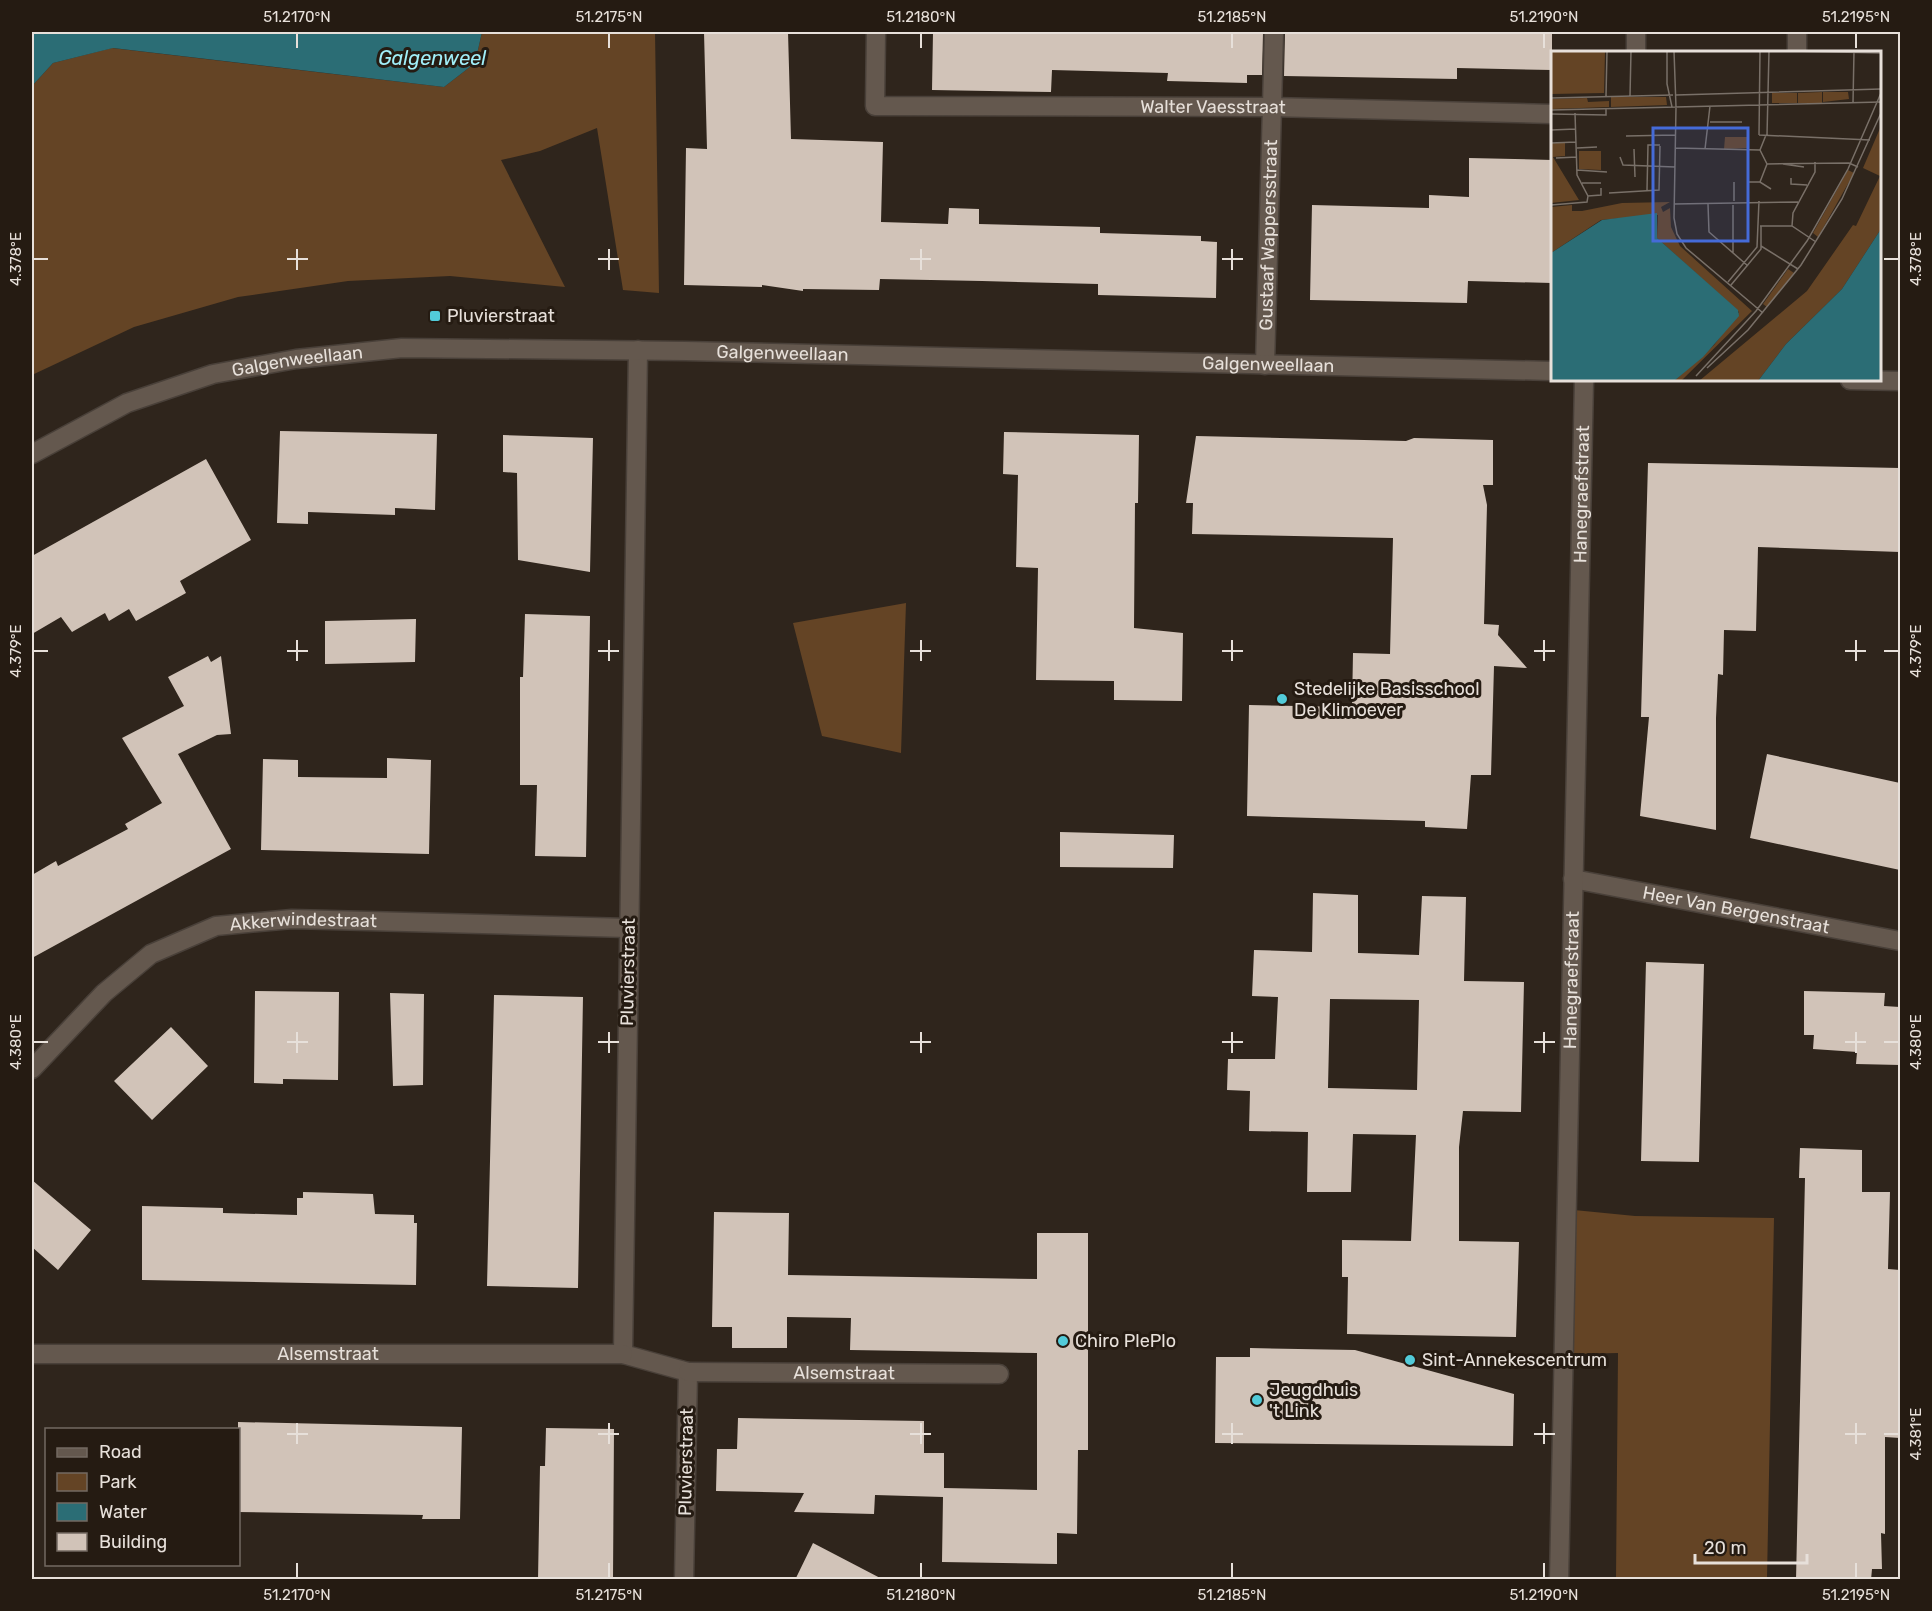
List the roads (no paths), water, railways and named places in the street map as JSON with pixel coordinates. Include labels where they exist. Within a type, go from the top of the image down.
[{"type":"street","name":"Walter Vaesstraat","points":[[876,32],[875,106],[1271,107],[1551,114]]},
{"type":"street","name":"Gustaaf Wappersstraat","points":[[1265,365],[1274,32]]},
{"type":"street","points":[[1636,32],[1636,51]]},
{"type":"street","points":[[1797,32],[1797,51]]},
{"type":"street","name":"Galgenweellaan","points":[[32,454],[128,403],[213,374],[296,359],[402,348],[638,350],[1551,371]]},
{"type":"street","name":"Pluvierstraat","points":[[623,1354],[638,350]]},
{"type":"street","name":"Hanegraefstraat","points":[[1559,1580],[1584,381]]},
{"type":"street","points":[[1881,381],[1900,381]]},
{"type":"street","name":"Heer Van Bergenstraat","points":[[1574,879],[1900,941]]},
{"type":"street","name":"Akkerwindestraat","points":[[32,1069],[104,993],[150,954],[216,926],[292,919],[628,928]]},
{"type":"street","name":"Alsemstraat","points":[[32,1354],[623,1354]]},
{"type":"street","points":[[623,1354],[688,1372]]},
{"type":"street","name":"Pluvierstraat","points":[[684,1580],[688,1372]]},
{"type":"street","name":"Alsemstraat","points":[[688,1372],[999,1374]]},
{"type":"water","name":"Galgenweel","points":[[32,32],[482,32],[475,63],[444,87],[113,48],[53,63],[32,86]]},
{"type":"place","name":"Pluvierstraat","points":[[435,316]]},
{"type":"place","name":"Stedelijke Basisschool De Klimoever","points":[[1282,699]]},
{"type":"place","name":"Chiro PlePlo","points":[[1063,1341]]},
{"type":"place","name":"Sint-Annekescentrum","points":[[1410,1360]]},
{"type":"place","name":"Jeugdhuis 't Link","points":[[1257,1400]]}]
